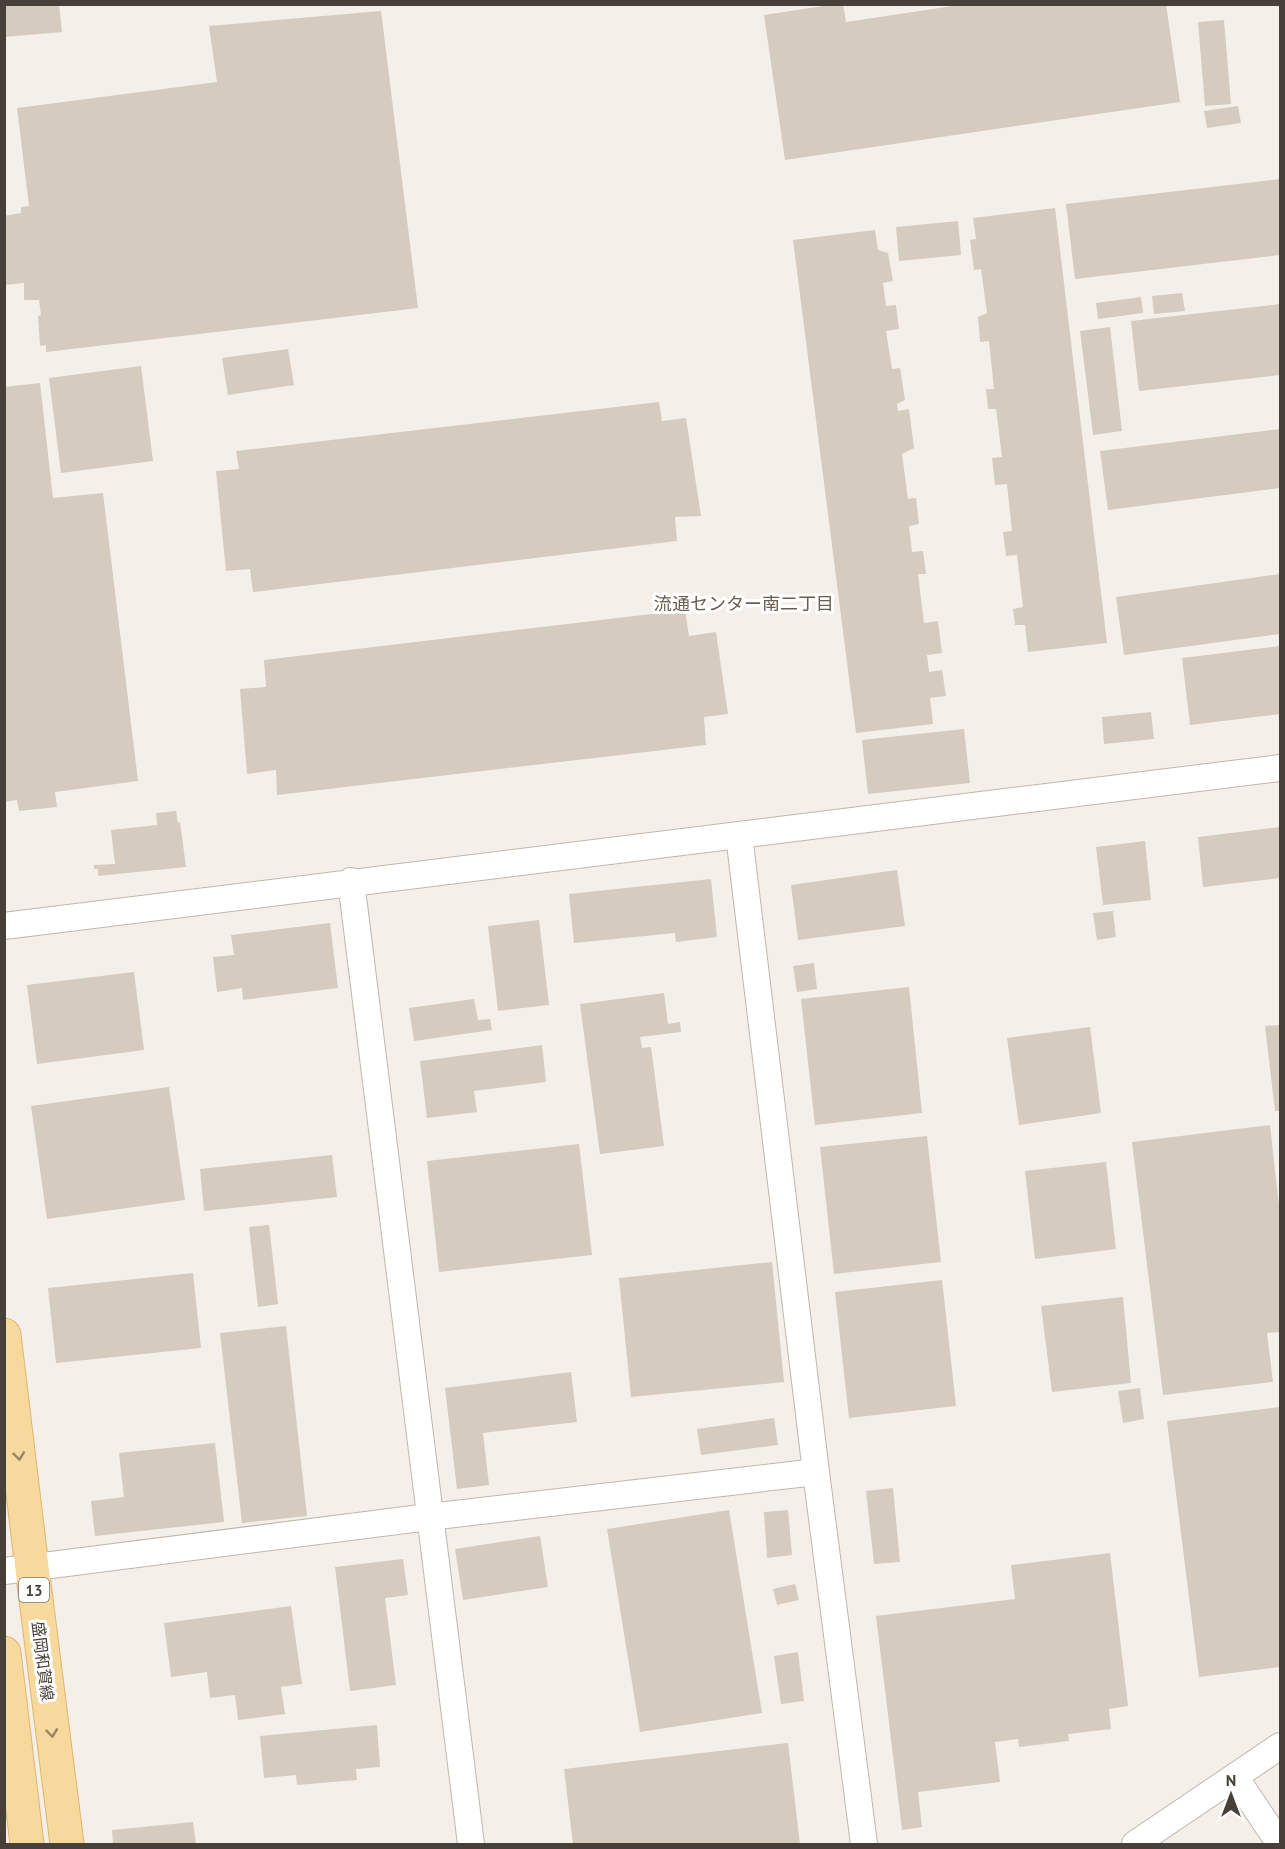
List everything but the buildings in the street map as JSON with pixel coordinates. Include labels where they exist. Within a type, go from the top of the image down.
[{"type":"main road","name":"盛岡和賀線","points":[[4,1335],[18,1569],[67,1845]]},
{"type":"main road","points":[[4,1653],[27,1845]]},
{"type":"street","points":[[4,926],[351,881],[739,836],[1281,768]]},
{"type":"street","points":[[739,836],[864,1845]]},
{"type":"street","points":[[351,881],[471,1845]]},
{"type":"street","points":[[18,1569],[429,1517],[816,1472]]},
{"type":"street","points":[[1135,1845],[1281,1746]]},
{"type":"street","points":[[1235,1778],[1280,1845]]},
{"type":"district","name":"流通センター南二丁目","points":[[744,603]]}]
